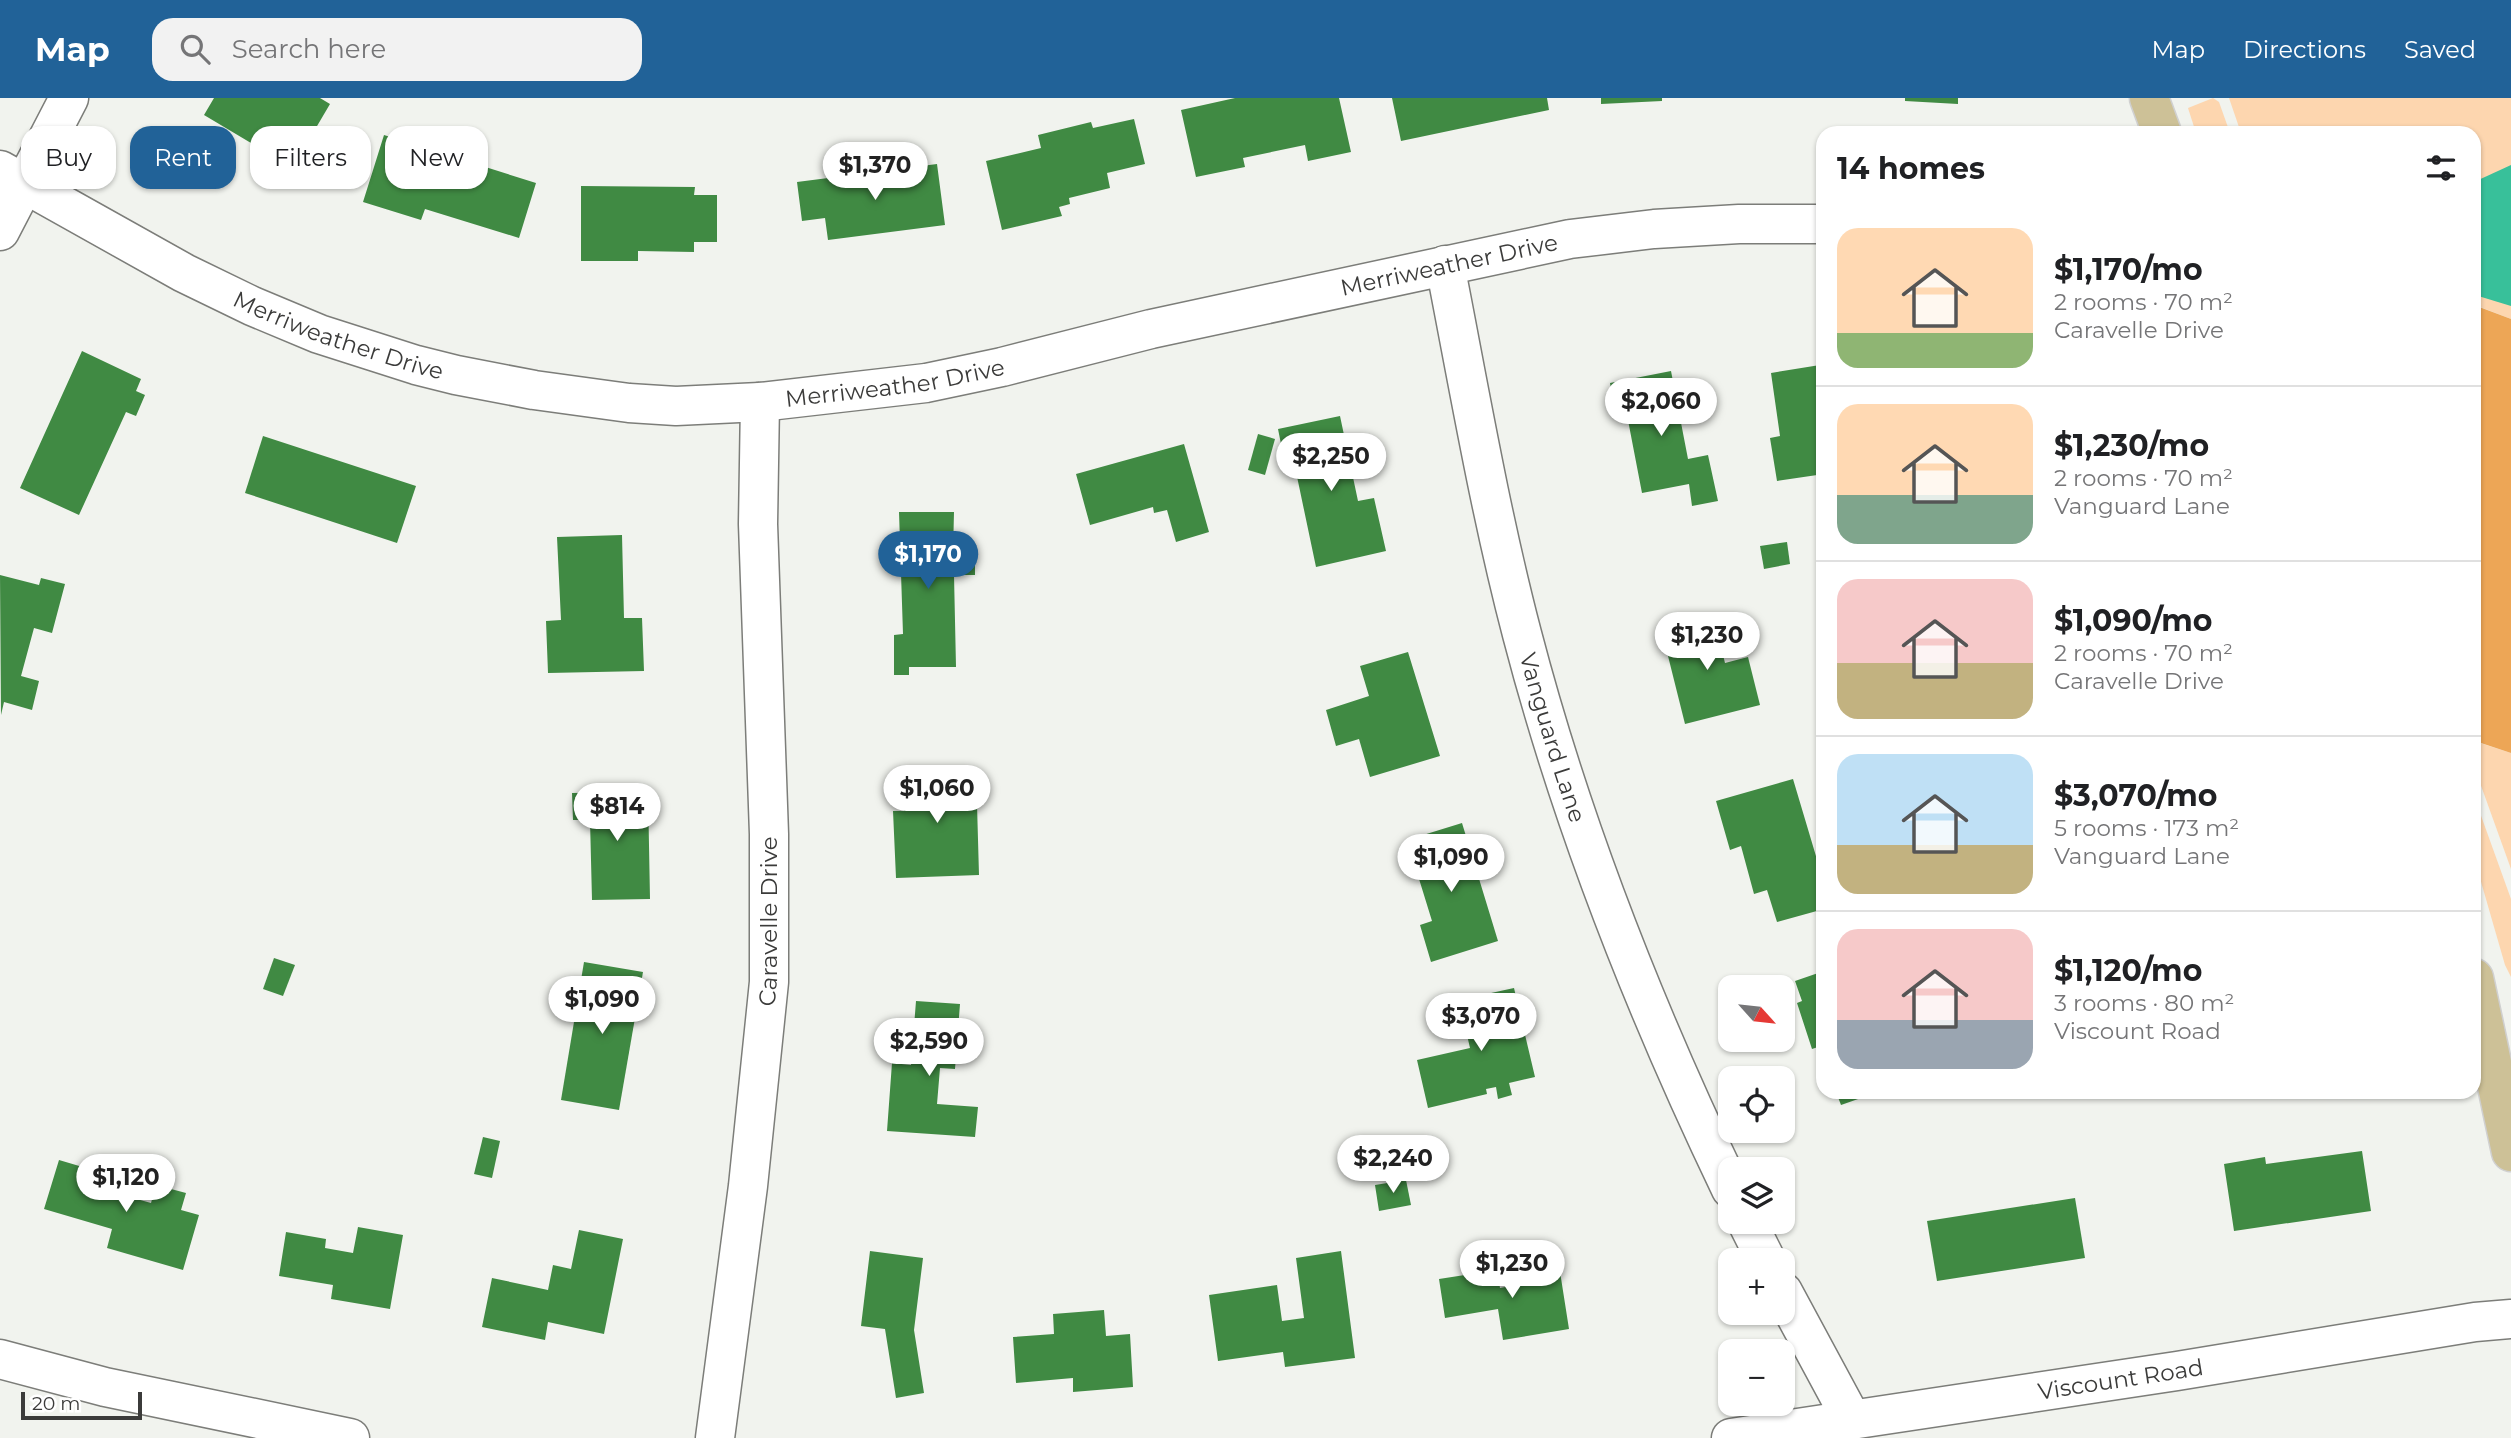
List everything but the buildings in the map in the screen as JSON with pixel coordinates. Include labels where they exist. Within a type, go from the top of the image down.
[{"type":"main road","points":[[2149,98],[2159,126]]},
{"type":"main road","points":[[2481,1011],[2511,1152]]},
{"type":"street","points":[[0,231],[13,177],[69,98]]},
{"type":"street","name":"Merriweather Drive","points":[[13,177],[184,273],[319,334],[416,365],[534,390],[629,404],[676,406],[760,402],[885,389],[939,380],[1151,329],[1570,239],[1654,229],[1739,224],[1816,225]]},
{"type":"street","name":"Vanguard Lane","points":[[1445,265],[1502,548],[1522,634],[1549,730],[1614,921],[1656,1024],[1718,1160]]},
{"type":"street","name":"Caravelle Drive","points":[[715,1438],[748,1186],[769,982],[769,834],[758,524],[760,402]]},
{"type":"street","points":[[1795,1314],[1852,1420]]},
{"type":"street","name":"Viscount Road","points":[[1731,1438],[2178,1371],[2475,1322],[2511,1319]]},
{"type":"street","points":[[0,1359],[105,1387],[350,1438]]},
{"type":"shaded area","points":[[2213,98],[2219,102],[2228,126],[2194,126],[2188,108]]},
{"type":"shaded area","points":[[2229,98],[2511,98],[2511,319],[2481,307],[2481,126],[2239,126]]},
{"type":"shaded area","points":[[2511,165],[2511,306],[2481,297],[2481,179]]},
{"type":"shaded area","points":[[2481,308],[2511,319],[2511,753],[2481,743]]},
{"type":"shaded area","points":[[2481,743],[2511,753],[2511,869],[2481,786]]},
{"type":"shaded area","points":[[2481,816],[2511,899],[2511,977],[2505,965],[2481,882]]}]
